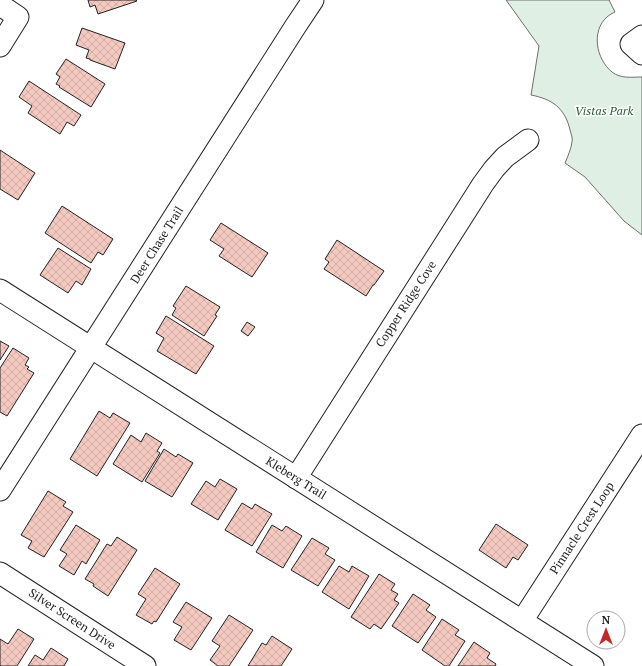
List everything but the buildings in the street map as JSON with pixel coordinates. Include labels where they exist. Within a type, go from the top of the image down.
[{"type":"street","name":"Deer Chase Trail","points":[[0,490],[295,27],[314,0]]},
{"type":"street","points":[[0,5],[18,17],[0,46]]},
{"type":"street","points":[[642,36],[631,44],[642,54]]},
{"type":"street","name":"Copper Ridge Cove","points":[[296,478],[483,184],[494,168],[505,157],[528,140]]},
{"type":"street","name":"Kleberg Trail","points":[[0,290],[593,666]]},
{"type":"street","name":"Pinnacle Crest Loop","points":[[522,621],[642,435]]},
{"type":"street","name":"Silver Screen Drive","points":[[0,573],[145,666]]},
{"type":"green space","name":"Vistas Park","points":[[506,0],[609,0],[615,12],[608,16],[602,23],[597,37],[599,53],[602,60],[612,72],[619,76],[642,77],[642,235],[624,221],[585,177],[565,163],[572,140],[568,122],[561,110],[551,102],[531,95],[539,46]]}]
